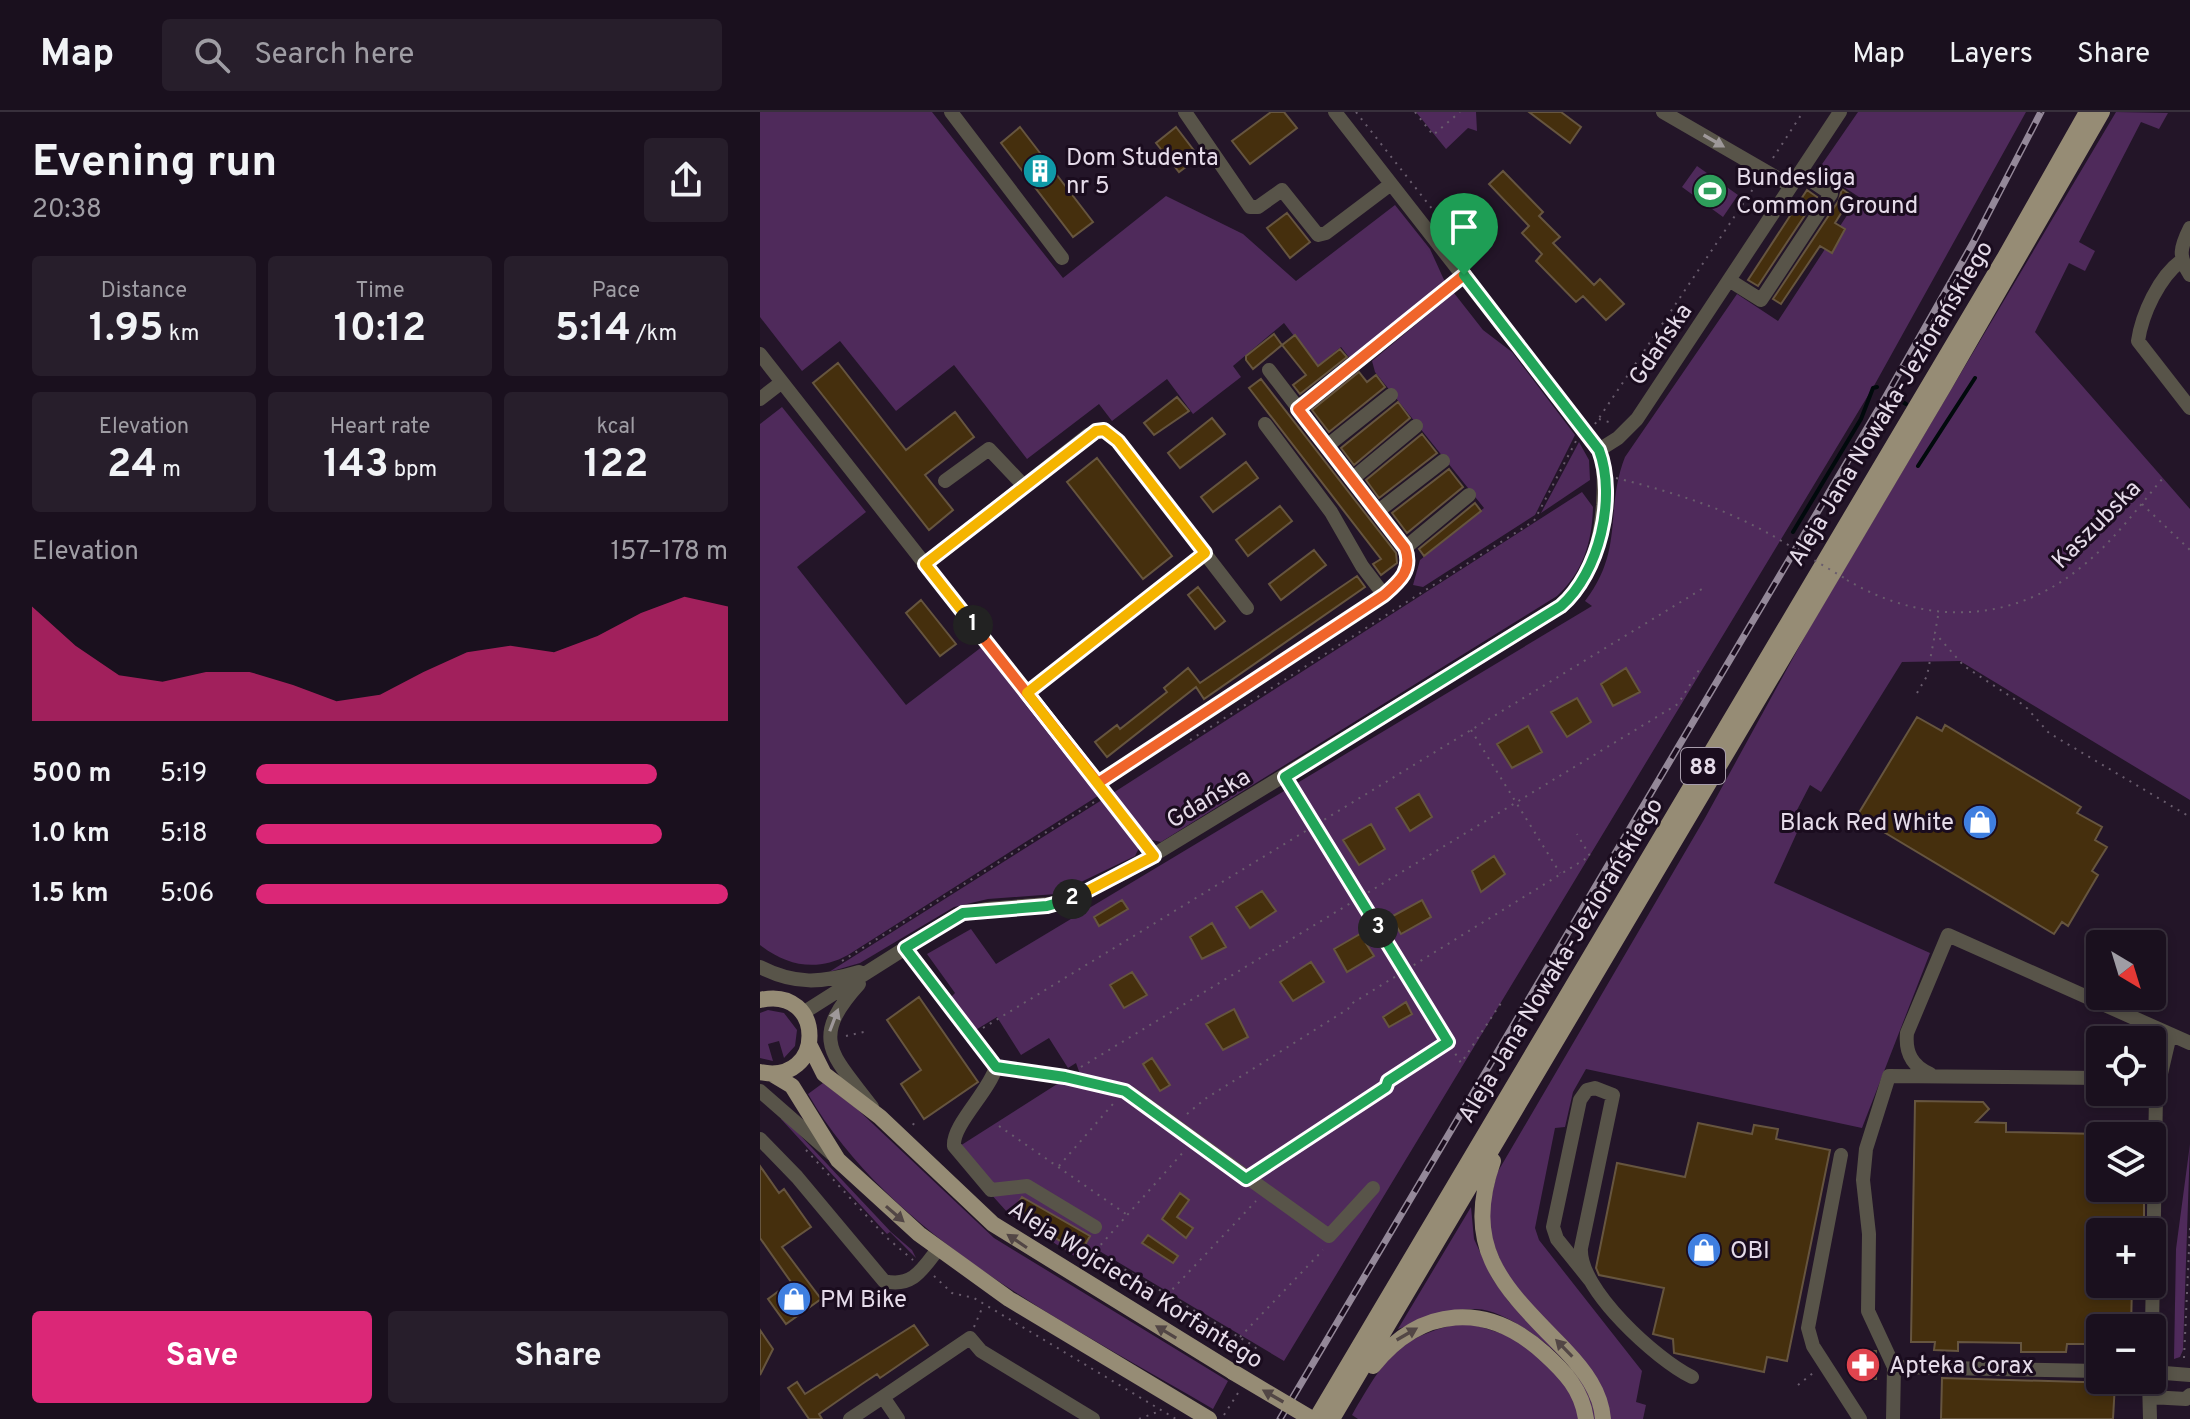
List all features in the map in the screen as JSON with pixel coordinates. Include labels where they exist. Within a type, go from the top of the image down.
[{"type":"main road","name":"Aleja Jana Nowaka-Jeziorańskiego","points":[[1314,1419],[2005,257],[2087,112]]},
{"type":"main road","name":"Aleja Jana Nowaka-Jeziorańskiego","points":[[1334,1415],[1993,303],[2102,112]]},
{"type":"main road","points":[[764,996],[784,999],[803,1013]]},
{"type":"main road","name":"Aleja Wojciecha Korfantego","points":[[803,1013],[808,1023],[809,1044],[824,1074],[880,1117],[993,1224],[1239,1377],[1314,1419]]},
{"type":"main road","points":[[766,1073],[796,1066],[809,1044]]},
{"type":"main road","points":[[766,1073],[792,1086],[838,1160],[938,1249],[1009,1299],[1208,1419]]},
{"type":"main road","points":[[1506,1125],[1484,1191],[1480,1218],[1483,1244],[1511,1295],[1579,1364],[1595,1388],[1603,1419]]},
{"type":"main road","points":[[1334,1415],[1397,1339],[1438,1320],[1470,1317],[1498,1321],[1524,1334],[1565,1372],[1580,1394],[1586,1419]]},
{"type":"street","points":[[951,112],[1062,258]]},
{"type":"street","points":[[1185,112],[1250,207],[1258,207],[1282,190],[1318,235],[1326,233],[1391,184]]},
{"type":"street","points":[[1335,112],[1599,450]]},
{"type":"street","points":[[1663,112],[1791,186]]},
{"type":"street","name":"Gdańska","points":[[803,1013],[963,913],[1061,903],[1092,891],[1285,777],[1546,616],[1572,596],[1587,576],[1596,553],[1604,475],[1599,450],[1632,426],[1840,112]]},
{"type":"street","points":[[1729,280],[1761,300],[1831,194],[1800,173]]},
{"type":"street","points":[[2190,228],[2180,247],[2181,261],[2190,275]]},
{"type":"street","points":[[2181,261],[2167,271],[2140,327],[2138,341],[2190,408]]},
{"type":"street","points":[[1298,409],[1464,275]]},
{"type":"street","points":[[760,354],[1154,856]]},
{"type":"street","points":[[1102,788],[1384,595],[1406,571],[1408,558],[1405,548],[1269,370]]},
{"type":"street","points":[[760,399],[782,382]]},
{"type":"street","points":[[1327,446],[1391,395]]},
{"type":"street","points":[[1265,424],[1331,512],[1362,566],[1384,595]]},
{"type":"street","points":[[1352,479],[1416,426]]},
{"type":"street","points":[[925,564],[1088,435],[1104,430],[1118,441],[1247,608]]},
{"type":"street","points":[[945,481],[989,449],[1024,486]]},
{"type":"street","points":[[1377,512],[1443,461]]},
{"type":"street","points":[[1405,548],[1469,495]]},
{"type":"street","points":[[1027,693],[1205,553]]},
{"type":"street","points":[[1939,1077],[1916,1066],[1905,1046],[1907,1033],[1948,935],[2190,1043]]},
{"type":"street","points":[[905,948],[996,1067],[1065,1077],[1125,1091],[1329,1236],[1373,1188]]},
{"type":"street","points":[[760,967],[802,982],[827,981],[874,967]]},
{"type":"street","points":[[874,967],[832,1018],[829,1044],[880,1117]]},
{"type":"street","points":[[2166,1047],[2170,1035]]},
{"type":"street","points":[[996,1067],[989,1087],[955,1134],[954,1146],[991,1190],[1027,1186],[1095,1227]]},
{"type":"street","points":[[1893,1419],[1894,1367],[1868,1311],[1869,1234],[1863,1163],[1889,1076],[2086,1078]]},
{"type":"street","points":[[1246,1179],[1386,1087]]},
{"type":"street","points":[[1590,1280],[1582,1266],[1581,1248],[1613,1095],[1595,1088],[1587,1090],[1580,1100],[1553,1227],[1557,1239],[1590,1280],[1642,1343],[1692,1377]]},
{"type":"street","points":[[760,1091],[838,1160]]},
{"type":"street","points":[[2152,1314],[2155,1106]]},
{"type":"street","points":[[760,1139],[797,1177],[884,1281],[909,1282],[927,1271],[938,1249]]},
{"type":"street","points":[[1841,1155],[1808,1328],[1813,1346],[1860,1419]]},
{"type":"street","points":[[850,1419],[970,1338],[981,1351],[1093,1419]]},
{"type":"street","points":[[1894,1367],[2086,1371]]},
{"type":"street","points":[[2166,1373],[2190,1375]]},
{"type":"street","points":[[2150,1394],[2150,1419]]},
{"type":"street","points":[[2150,1397],[2186,1399],[2190,1395]]},
{"type":"street","points":[[883,1397],[898,1419]]},
{"type":"path","points":[[1356,112],[1444,224]]},
{"type":"path","points":[[1415,112],[1433,135],[1460,112]]},
{"type":"path","points":[[1187,742],[1534,521],[1577,439],[1586,432],[1803,112]]},
{"type":"path","name":"Kaszubska","points":[[1604,475],[1702,501],[1732,513],[1879,598],[1939,614],[1992,611],[2051,589],[2081,568],[2163,478]]},
{"type":"path","points":[[2141,503],[2190,550]]},
{"type":"path","points":[[971,1035],[1702,589]]},
{"type":"path","points":[[1917,693],[1927,676],[1939,614]]},
{"type":"path","points":[[1935,633],[1964,666],[2025,706],[2049,733],[2190,817]]},
{"type":"path","points":[[1065,1077],[1678,704],[1699,670]]},
{"type":"path","points":[[1471,730],[1561,874]]},
{"type":"path","points":[[1285,777],[1461,1063],[1501,1003]]},
{"type":"path","points":[[836,965],[1102,788]]},
{"type":"path","points":[[1176,1128],[1205,1099],[1348,1009],[1351,1004],[1590,856],[1577,834]]},
{"type":"path","points":[[843,1037],[868,1031]]},
{"type":"path","points":[[1386,1087],[1388,1081],[1448,1042]]},
{"type":"path","points":[[1058,1167],[1125,1091]]},
{"type":"path","points":[[999,1126],[1127,1215]]},
{"type":"path","points":[[1089,1265],[1127,1215],[1193,1141]]},
{"type":"path","points":[[805,1150],[886,1237],[952,1293],[970,1296],[1176,1419]]},
{"type":"path","points":[[1167,1295],[1265,1192]]},
{"type":"path","points":[[2184,1358],[2190,1228]]},
{"type":"path","points":[[1240,1337],[1330,1243],[1329,1236]]},
{"type":"path","points":[[1097,1253],[1240,1337],[1260,1353],[1252,1370]]},
{"type":"path","points":[[977,1315],[983,1306]]},
{"type":"path","points":[[1798,1385],[1816,1369]]},
{"type":"path","points":[[1222,1419],[1239,1377]]},
{"type":"path","points":[[1139,1419],[1161,1411]]},
{"type":"shaded area","points":[[760,112],[932,112],[1063,278],[1166,196],[1243,234],[1296,281],[1395,205],[1430,249],[1445,282],[1351,360],[1341,347],[1317,366],[1284,323],[1233,366],[1241,377],[1193,414],[1167,379],[1112,421],[1099,404],[1027,459],[954,365],[896,411],[840,341],[802,371],[760,317]]},
{"type":"shaded area","points":[[1416,112],[1476,112],[1477,131],[1468,128],[1446,149]]},
{"type":"shaded area","points":[[1858,112],[2026,112],[1875,384],[1284,1361],[1096,1249],[1089,1257],[1079,1259],[1008,1213],[952,1151],[1065,1079],[1081,1077],[1076,1063],[1068,1068],[1049,1038],[1021,1055],[997,1017],[974,1031],[950,998],[955,993],[927,954],[971,929],[996,964],[1592,606],[1585,601],[1597,582],[1610,547],[1619,477],[1625,457],[1737,294],[1778,321],[1859,197],[1818,170]]},
{"type":"shaded area","points":[[2116,112],[2168,113],[2159,129],[2141,122],[2079,242],[2095,251],[2085,271],[2069,263],[2035,332],[2190,509],[2190,800],[1960,661],[1902,662],[1821,792],[1810,785],[1796,812],[1804,817],[1774,883],[1930,953],[1862,1128],[1586,1069],[1573,1092],[1565,1127],[1555,1128],[1535,1228],[1539,1240],[1642,1371],[1636,1402],[1646,1405],[1643,1419],[1610,1419],[1511,1285],[1485,1224],[1497,1173],[1705,818],[1810,627]]},
{"type":"shaded area","name":"Bundesliga Common Ground","points":[[1697,166],[1738,195],[1723,217],[1682,187]]},
{"type":"shaded area","points":[[1454,293],[1483,330],[1512,352],[1575,435],[1535,515],[1423,587],[1413,585],[1420,560],[1484,508],[1375,372],[1372,361]]},
{"type":"shaded area","points":[[782,407],[866,512],[797,567],[906,705],[983,646],[1101,794],[848,955],[814,965],[781,958],[760,945],[760,424]]},
{"type":"shaded area","points":[[1579,442],[1589,460],[1590,480],[1541,513]]},
{"type":"shaded area","points":[[1582,492],[1593,507],[1591,533],[1580,567],[1557,596],[1161,842],[1148,839],[1113,793]]},
{"type":"shaded area","points":[[1105,798],[1139,848],[1135,856],[1056,894],[988,899],[954,907],[860,963],[829,972]]},
{"type":"shaded area","points":[[768,1010],[784,1013],[797,1030],[795,1046],[784,1058],[779,1041],[768,1044],[773,1061],[760,1058],[760,1013]]},
{"type":"shaded area","points":[[823,1083],[856,1108],[994,1238],[1228,1381],[1213,1409],[1045,1311],[936,1236],[887,1193],[844,1146],[808,1094]]},
{"type":"shaded area","points":[[782,1116],[891,1232],[912,1250],[916,1258],[890,1232],[887,1234],[781,1119]]},
{"type":"shaded area","points":[[2190,1144],[2183,1350],[2180,1357],[2174,1359],[2176,1249]]},
{"type":"shaded area","points":[[1471,1207],[1474,1239],[1492,1278],[1509,1302],[1569,1361],[1586,1384],[1597,1419],[1593,1419],[1578,1378],[1560,1356],[1533,1334],[1503,1317],[1489,1311],[1467,1309],[1398,1329]]},
{"type":"shaded area","points":[[1465,1322],[1516,1338],[1567,1383],[1581,1419],[1358,1419],[1352,1415],[1374,1378],[1396,1352],[1423,1335]]},
{"type":"building","points":[[1271,112],[1284,112],[1297,128],[1250,164],[1232,141]]},
{"type":"building","points":[[1529,112],[1561,112],[1581,127],[1570,143]]},
{"type":"building","name":"Dom Studenta nr 5","points":[[1020,127],[1093,222],[1073,237],[1001,143]]},
{"type":"building","points":[[1176,127],[1199,157],[1179,172],[1156,143]]},
{"type":"building","points":[[1503,171],[1543,212],[1539,216],[1560,237],[1553,243],[1594,285],[1600,279],[1624,304],[1606,320],[1583,296],[1576,302],[1536,261],[1542,254],[1522,233],[1529,226],[1489,184]]},
{"type":"building","points":[[1842,189],[1852,196],[1835,223],[1845,229],[1832,253],[1820,246],[1781,304],[1773,299],[1839,200]]},
{"type":"building","points":[[1807,190],[1817,197],[1758,286],[1748,280]]},
{"type":"building","points":[[1287,213],[1310,242],[1290,258],[1267,228]]},
{"type":"building","points":[[1274,334],[1282,345],[1253,369],[1246,356]]},
{"type":"building","points":[[1295,335],[1318,366],[1340,349],[1347,357],[1300,394],[1293,385],[1306,375],[1282,345]]},
{"type":"building","points":[[838,363],[906,450],[955,412],[974,437],[925,475],[953,510],[929,530],[813,383]]},
{"type":"building","points":[[1359,372],[1367,382],[1376,375],[1385,387],[1329,432],[1312,410]]},
{"type":"building","points":[[1261,379],[1396,553],[1397,563],[1381,575],[1373,564],[1381,559],[1249,388]]},
{"type":"building","points":[[1177,397],[1189,411],[1154,435],[1144,423]]},
{"type":"building","points":[[1398,402],[1410,418],[1354,465],[1341,448]]},
{"type":"building","points":[[1212,418],[1225,434],[1180,468],[1168,453]]},
{"type":"building","points":[[1422,434],[1437,453],[1379,498],[1366,480]]},
{"type":"building","points":[[1097,458],[1172,556],[1143,579],[1067,482]]},
{"type":"building","points":[[1246,462],[1258,478],[1213,512],[1201,497]]},
{"type":"building","points":[[1449,469],[1463,487],[1407,533],[1392,513]]},
{"type":"building","points":[[1475,503],[1481,511],[1424,556],[1419,549]]},
{"type":"building","points":[[1280,506],[1292,521],[1248,556],[1236,540]]},
{"type":"building","points":[[1314,550],[1326,565],[1281,600],[1269,584]]},
{"type":"building","points":[[1357,576],[1365,587],[1204,699],[1196,687],[1107,757],[1095,742],[1117,725],[1120,729],[1167,692],[1164,688],[1188,668],[1200,683]]},
{"type":"building","points":[[1198,587],[1225,621],[1215,629],[1188,595]]},
{"type":"building","points":[[921,600],[956,644],[940,656],[906,613]]},
{"type":"building","points":[[1626,668],[1640,692],[1613,706],[1601,684]]},
{"type":"building","points":[[1577,698],[1591,722],[1567,737],[1551,712]]},
{"type":"building","name":"Black Red White","points":[[1917,717],[1942,731],[1945,725],[2081,807],[2077,813],[2102,827],[2095,840],[2107,847],[2092,871],[2098,875],[2068,926],[2062,922],[2054,934],[1857,816]]},
{"type":"building","points":[[1528,726],[1542,752],[1512,768],[1497,744]]},
{"type":"building","points":[[1419,794],[1432,817],[1410,831],[1396,808]]},
{"type":"building","points":[[1371,824],[1385,849],[1359,865],[1343,840]]},
{"type":"building","points":[[1494,856],[1505,874],[1481,892],[1472,871]]},
{"type":"building","points":[[1262,891],[1276,911],[1250,928],[1236,907]]},
{"type":"building","points":[[1122,900],[1128,909],[1099,926],[1094,917]]},
{"type":"building","points":[[1422,900],[1431,917],[1401,934],[1391,917]]},
{"type":"building","points":[[1212,923],[1226,947],[1202,959],[1190,937]]},
{"type":"building","points":[[1360,934],[1374,956],[1347,972],[1334,949]]},
{"type":"building","points":[[1311,962],[1324,982],[1293,1001],[1280,982]]},
{"type":"building","points":[[1132,972],[1147,995],[1124,1008],[1110,985]]},
{"type":"building","points":[[919,997],[978,1082],[924,1119],[901,1084],[921,1070],[887,1020]]},
{"type":"building","points":[[1406,1002],[1412,1014],[1389,1027],[1383,1017]]},
{"type":"building","points":[[1234,1009],[1248,1037],[1223,1050],[1206,1024]]},
{"type":"building","points":[[1152,1058],[1170,1085],[1160,1091],[1143,1064]]},
{"type":"building","points":[[1915,1101],[1983,1102],[1989,1109],[1976,1122],[2006,1123],[2006,1132],[2086,1134],[2086,1202],[2144,1202],[2144,1218],[2086,1218],[2086,1298],[2132,1298],[2131,1314],[2086,1314],[2086,1344],[2067,1344],[2066,1352],[2021,1352],[2021,1343],[1958,1342],[1958,1351],[1934,1350],[1935,1342],[1911,1342]]},
{"type":"building","name":"OBI","points":[[1698,1123],[1752,1134],[1754,1125],[1778,1129],[1776,1139],[1830,1150],[1787,1361],[1767,1357],[1764,1372],[1674,1353],[1673,1339],[1653,1334],[1664,1288],[1599,1275],[1596,1268],[1617,1163],[1685,1177]]},
{"type":"building","points":[[760,1166],[779,1193],[784,1189],[811,1227],[782,1247],[821,1299],[786,1324],[768,1299],[791,1282],[760,1238]]},
{"type":"building","points":[[1180,1193],[1189,1200],[1177,1217],[1193,1228],[1186,1238],[1162,1219]]},
{"type":"building","points":[[1022,1197],[1090,1236],[1080,1253],[1013,1212]]},
{"type":"building","points":[[1148,1235],[1178,1256],[1173,1263],[1142,1243]]},
{"type":"building","points":[[914,1325],[928,1345],[880,1378],[877,1374],[819,1414],[822,1419],[809,1419],[788,1388],[797,1382],[805,1394]]},
{"type":"building","points":[[760,1330],[773,1349],[760,1375]]},
{"type":"building","points":[[1859,1351],[1876,1351],[1876,1379],[1858,1378]]},
{"type":"building","points":[[1942,1378],[2086,1382],[2086,1394],[2114,1394],[2113,1419],[1941,1419]]},
{"type":"waterway","points":[[1918,466],[1975,378]]},
{"type":"waterway","points":[[1793,532],[1861,419],[1873,388],[1877,387]]},
{"type":"waterway","points":[[1901,401],[1906,404]]},
{"type":"railway","points":[[1280,1419],[1885,398],[1973,243],[2041,112]]},
{"type":"place","name":"Dom Studenta nr 5","points":[[1040,171]]},
{"type":"place","name":"Bundesliga Common Ground","points":[[1710,191]]},
{"type":"place","name":"Black Red White","points":[[1980,822]]},
{"type":"place","name":"OBI","points":[[1704,1250]]},
{"type":"place","name":"PM Bike","points":[[794,1299]]},
{"type":"place","name":"Apteka Corax","points":[[1863,1365]]},
{"type":"route","points":[[1464,275],[1364,359],[1298,409],[1405,548],[1408,558],[1400,582],[1098,783],[925,564],[1088,435],[1104,430],[1118,441],[1205,553],[1027,693],[1089,770],[1098,783],[1154,856],[1092,891],[1061,903],[963,913],[905,948],[996,1067],[1065,1077],[1125,1091],[1246,1179],[1386,1087],[1388,1081],[1448,1042],[1285,777],[1561,606],[1580,587],[1596,553],[1604,494],[1599,450],[1464,275]]}]
